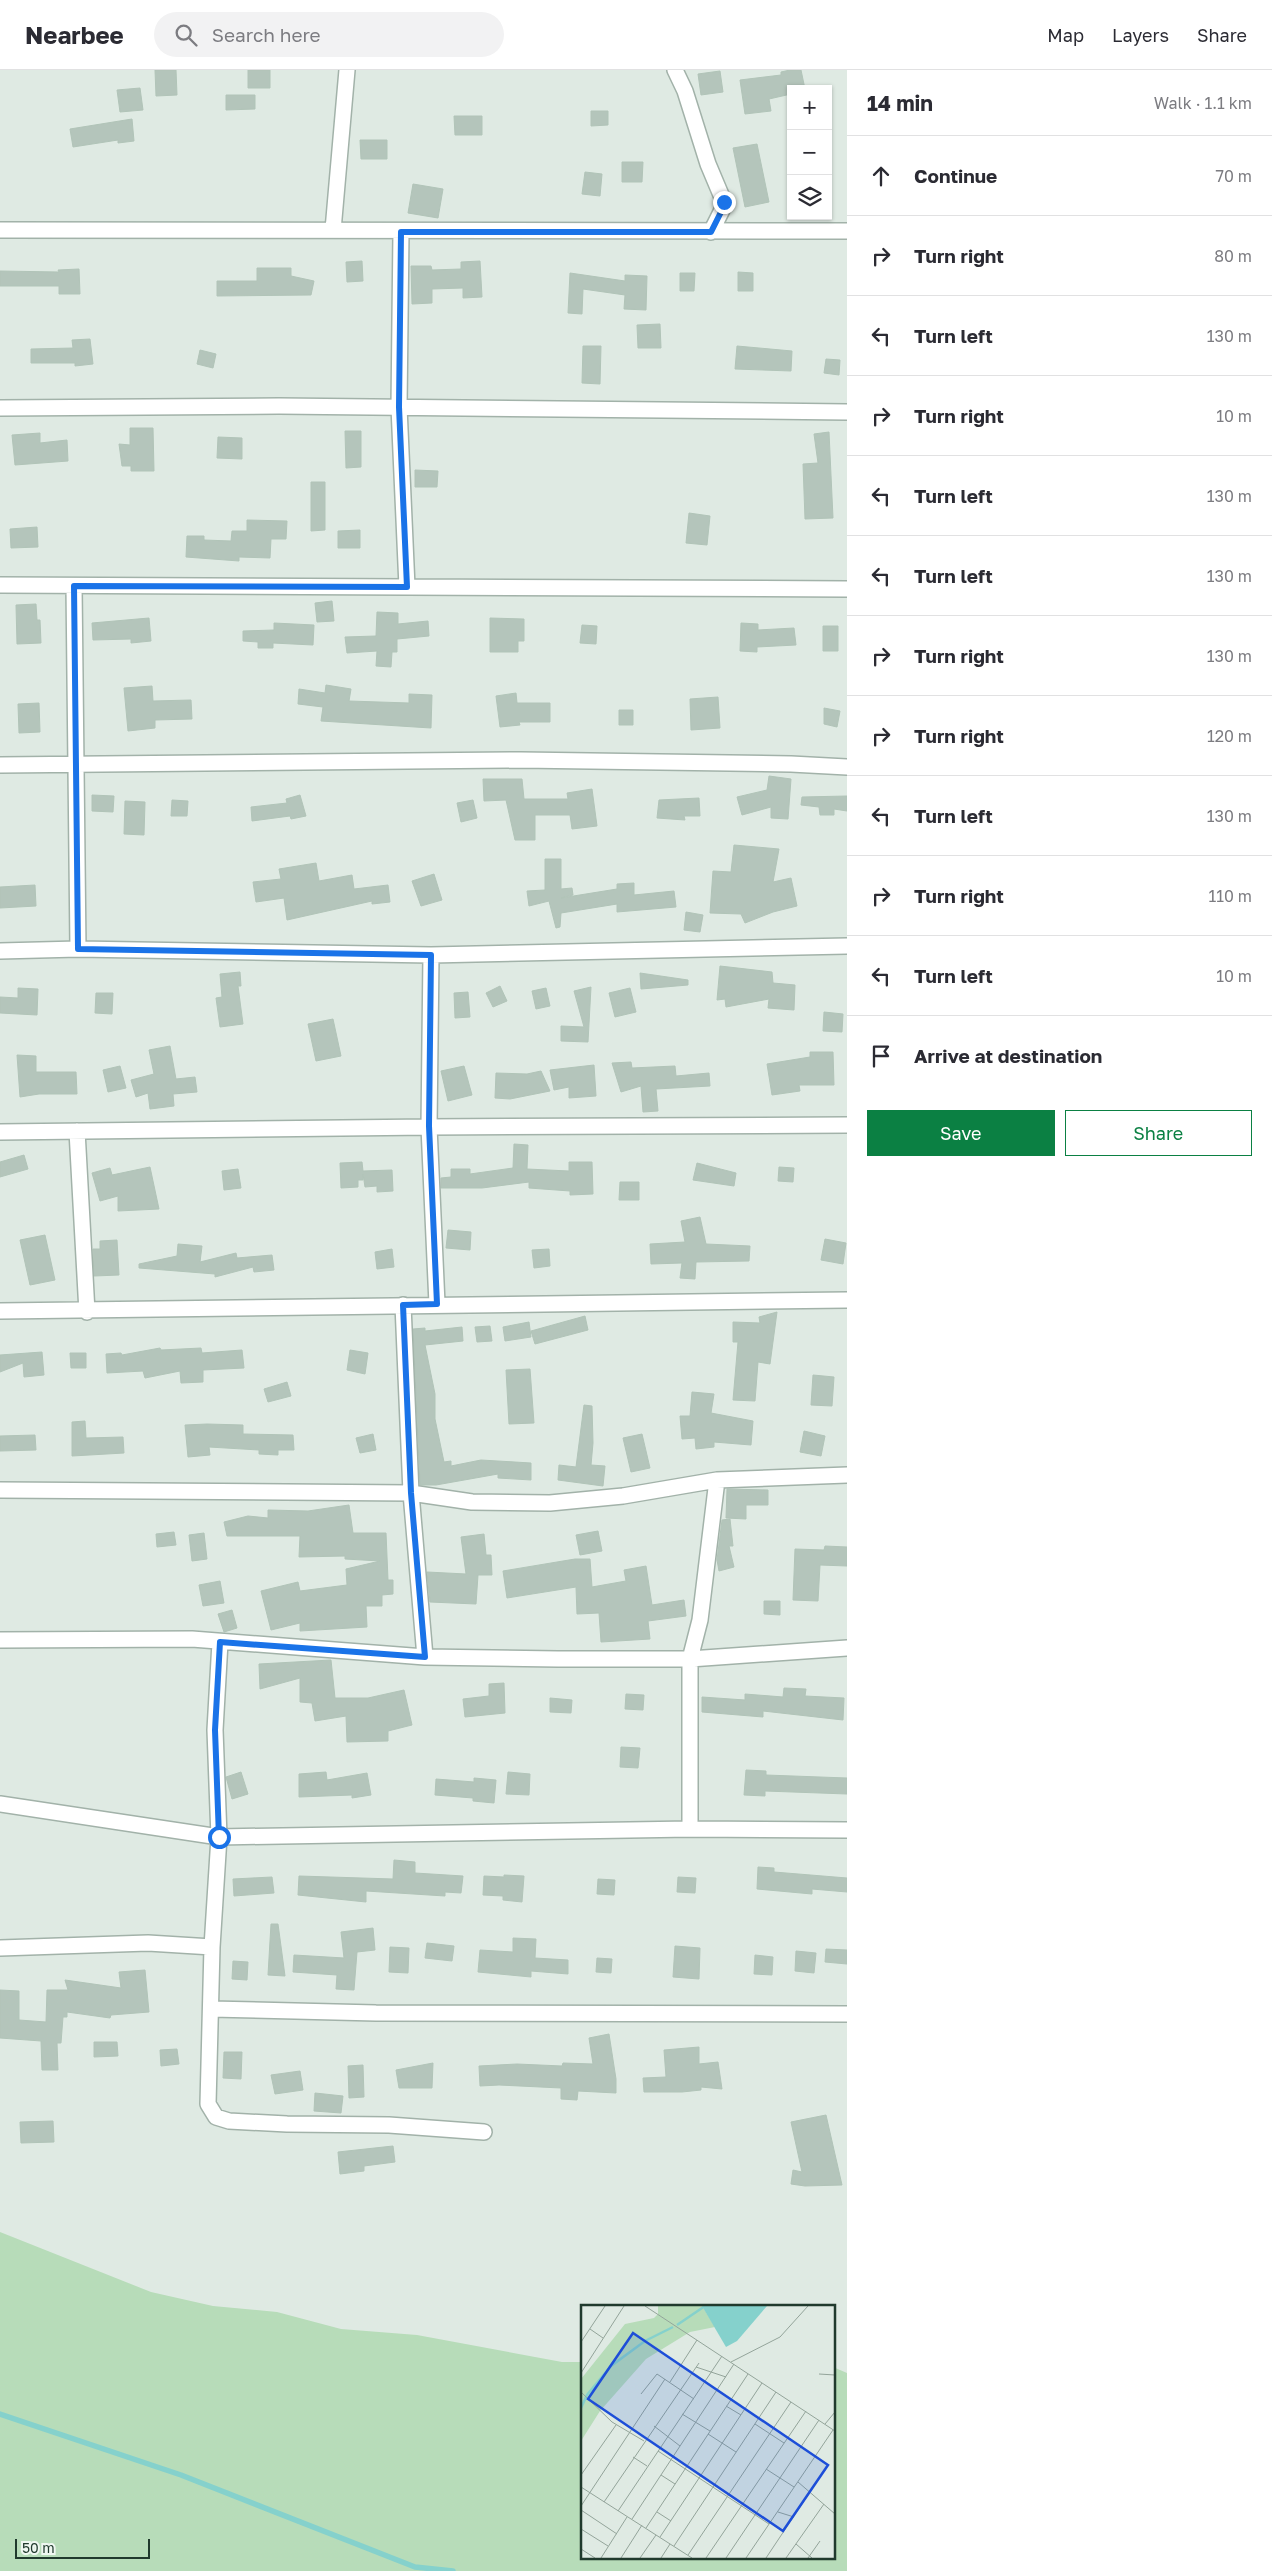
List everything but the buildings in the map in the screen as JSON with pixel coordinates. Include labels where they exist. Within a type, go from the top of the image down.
[{"type":"street","points":[[333,230],[347,70]]},
{"type":"street","points":[[675,70],[685,92],[708,164],[724,202],[711,232]]},
{"type":"street","points":[[0,230],[847,232]]},
{"type":"street","points":[[401,232],[399,407],[407,587]]},
{"type":"street","points":[[0,408],[399,407],[847,412]]},
{"type":"street","points":[[0,585],[847,589]]},
{"type":"street","points":[[74,586],[78,949]]},
{"type":"street","points":[[0,765],[521,760],[791,764],[847,768]]},
{"type":"street","points":[[0,950],[78,949],[431,955],[847,946]]},
{"type":"street","points":[[431,955],[429,1126],[437,1304]]},
{"type":"street","points":[[0,1132],[429,1126],[847,1125]]},
{"type":"street","points":[[77,1131],[87,1312]]},
{"type":"street","points":[[0,1311],[87,1312],[437,1304],[847,1300]]},
{"type":"street","points":[[403,1305],[411,1493],[425,1657]]},
{"type":"street","points":[[0,1490],[411,1493],[472,1502],[550,1503],[623,1496],[717,1480],[847,1474]]},
{"type":"street","points":[[690,1829],[690,1659],[700,1620],[717,1480]]},
{"type":"street","points":[[0,1640],[192,1640],[425,1657],[690,1659],[847,1648]]},
{"type":"street","points":[[220,1642],[215,1730],[219,1837],[212,1947],[208,2104],[216,2117],[229,2121],[287,2124],[389,2125],[484,2132]]},
{"type":"street","points":[[0,1804],[219,1837],[690,1829],[847,1830]]},
{"type":"street","points":[[0,1948],[148,1943],[212,1947]]},
{"type":"street","points":[[211,2009],[376,2013],[847,2014]]},
{"type":"green space","points":[[0,2232],[151,2292],[213,2306],[277,2312],[341,2329],[417,2335],[562,2362],[581,2362],[581,2558],[834,2558],[834,2367],[847,2373],[847,2571],[0,2571]]},
{"type":"waterway","points":[[0,2414],[181,2475],[415,2567],[453,2571]]},
{"type":"route","points":[[219,1837],[215,1730],[220,1642],[425,1657],[419,1612],[411,1493],[403,1305],[437,1304],[429,1126],[431,955],[78,949],[74,586],[407,587],[399,407],[401,232],[711,232],[724,202]]}]
